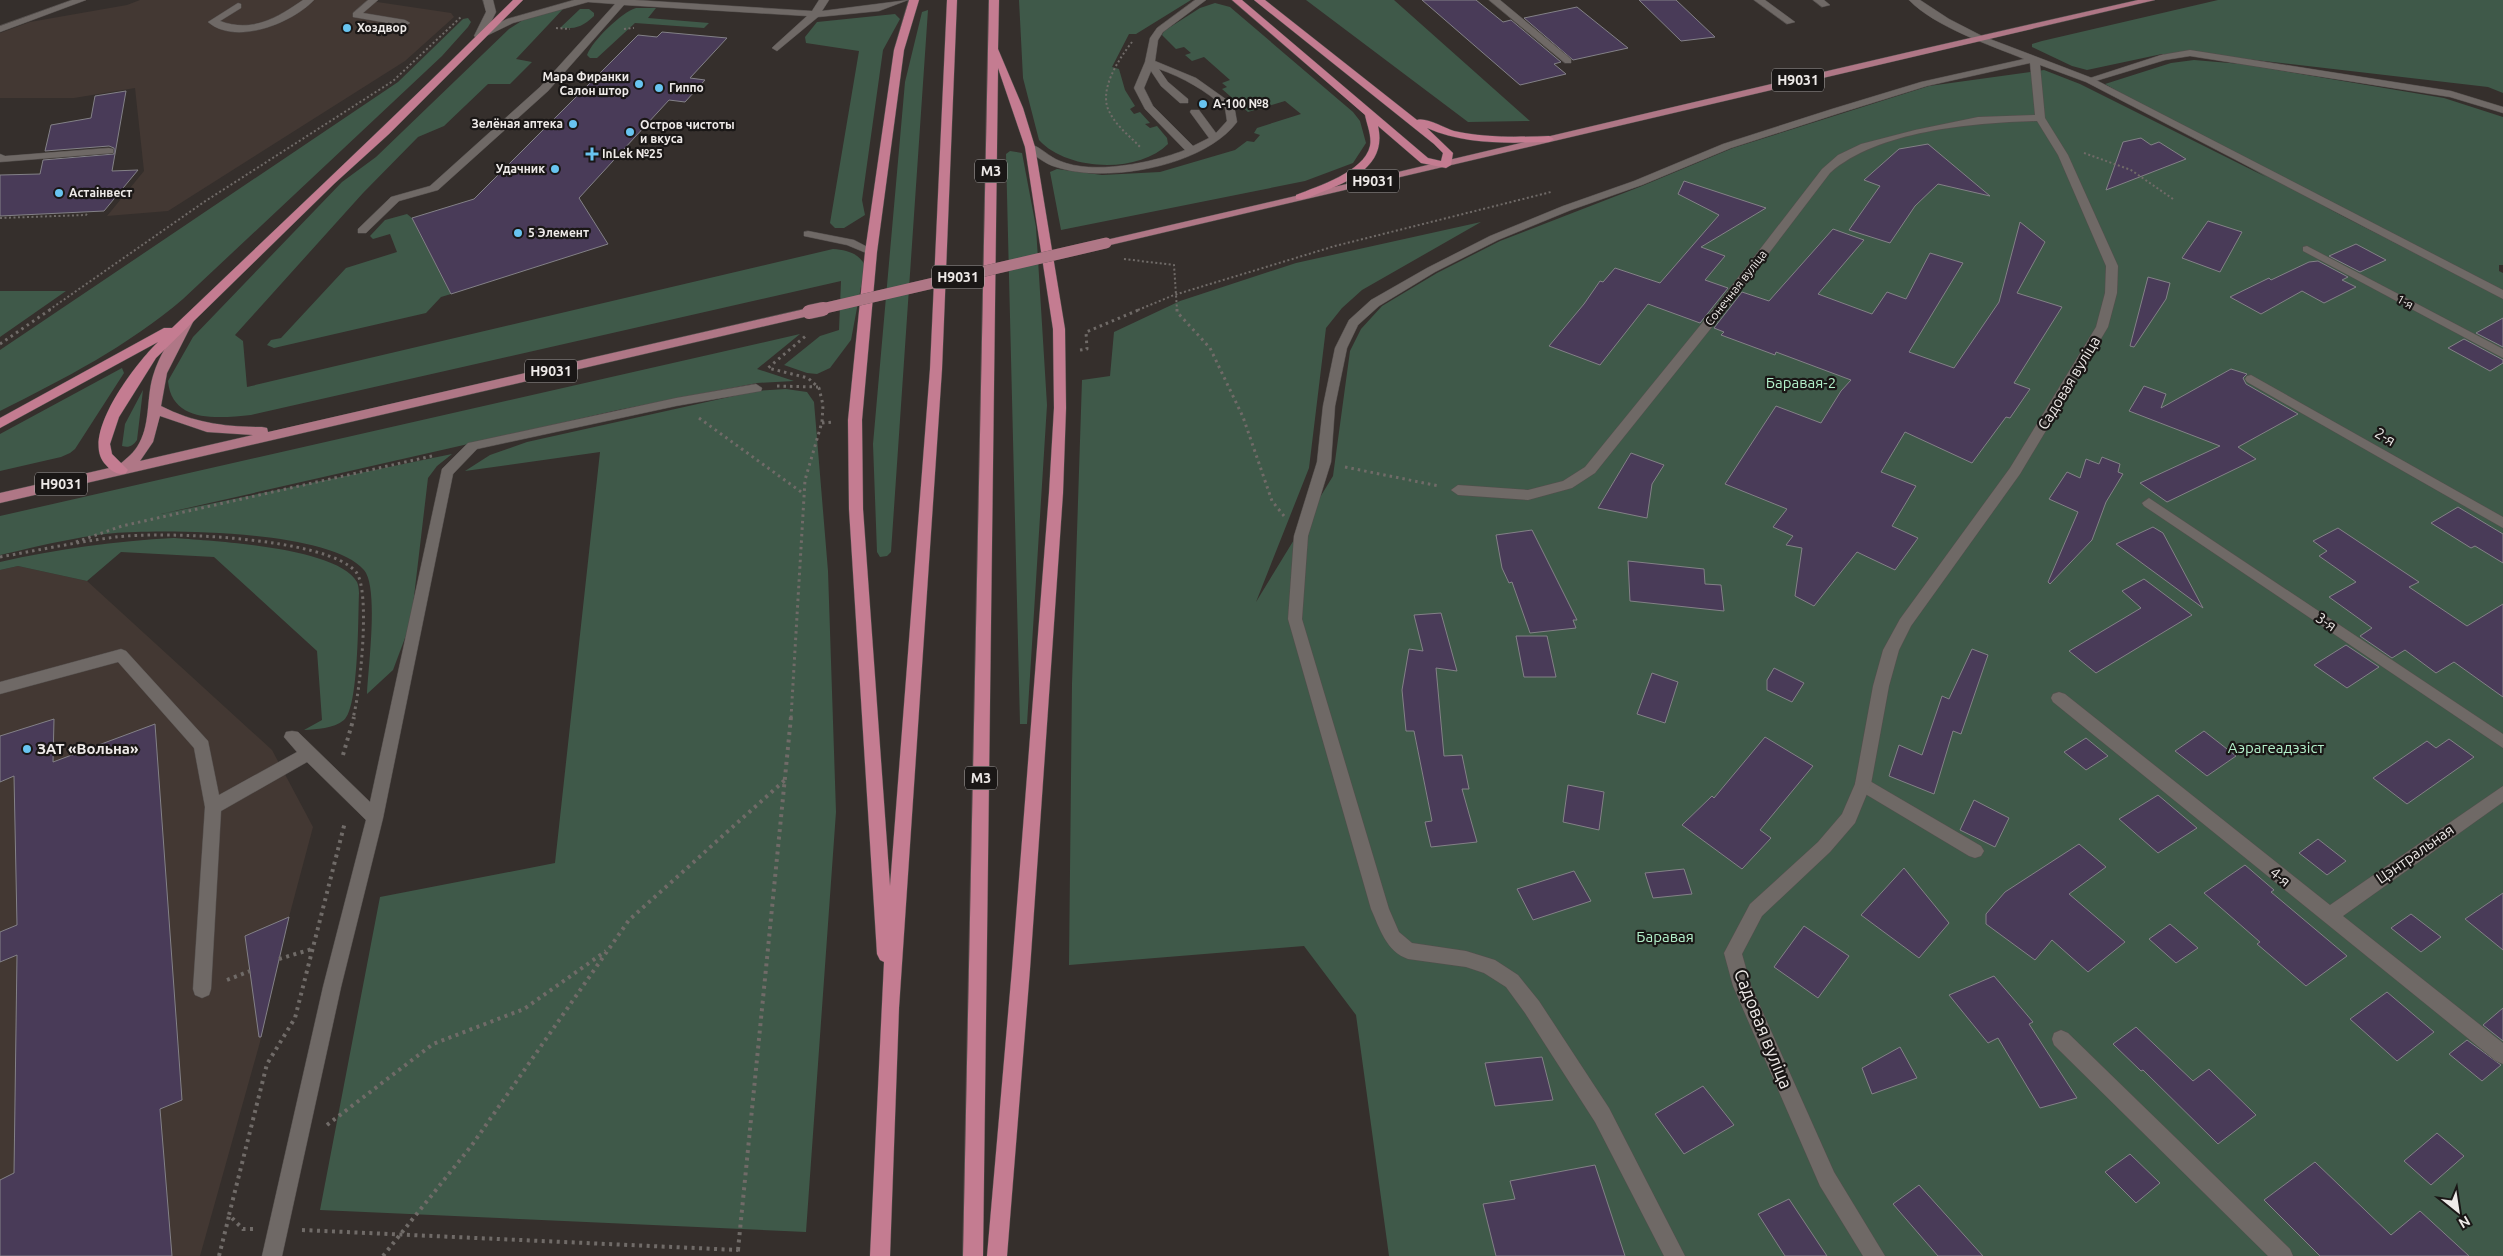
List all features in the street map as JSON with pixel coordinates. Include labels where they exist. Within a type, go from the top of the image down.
[{"type":"highway","points":[[121,470],[110,463],[104,453],[105,440],[113,415],[130,385],[152,355],[331,181],[385,132],[479,36],[518,0]]},
{"type":"highway","points":[[890,1008],[856,509],[855,420],[871,252],[898,50],[914,0]]},
{"type":"highway","points":[[880,1256],[890,1008],[936,369],[952,0]]},
{"type":"highway","name":"М3","points":[[973,1256],[994,0]]},
{"type":"highway","points":[[1237,0],[1425,161],[1446,165],[1448,153],[1438,142],[1391,107],[1259,0]]},
{"type":"highway","points":[[993,43],[1018,108],[1030,147],[1059,330],[1060,408],[1056,493],[1022,960],[997,1256]]},
{"type":"highway","points":[[1391,107],[1450,134],[1494,140],[1549,139]]},
{"type":"highway","points":[[1300,197],[1358,169],[1369,159],[1375,148],[1370,114]]},
{"type":"highway","points":[[0,424],[122,358],[189,318]]},
{"type":"main road","name":"Н9031","points":[[0,498],[1300,197],[1446,165],[1979,38],[2150,0]]},
{"type":"main road","points":[[121,470],[137,458],[146,447],[151,434],[155,408],[154,393],[158,376],[189,318]]},
{"type":"main road","points":[[155,408],[174,419],[207,429],[238,432],[293,431]]},
{"type":"street","points":[[0,29],[34,15],[82,0]]},
{"type":"street","points":[[238,6],[213,22],[237,30],[256,29],[278,22],[309,0]]},
{"type":"street","points":[[373,0],[356,16],[406,23]]},
{"type":"street","points":[[479,36],[491,12],[488,0]]},
{"type":"street","points":[[479,36],[510,21],[584,0]]},
{"type":"street","points":[[591,0],[711,4],[815,14],[879,8],[903,0]]},
{"type":"street","points":[[777,48],[815,14],[824,0]]},
{"type":"street","points":[[1191,150],[1149,108],[1139,88],[1150,62],[1153,40],[1160,30],[1201,0]]},
{"type":"street","points":[[1494,0],[1568,61]]},
{"type":"street","points":[[1759,0],[1790,22]]},
{"type":"street","points":[[1914,0],[1946,21],[1979,38],[2088,80],[2503,295]]},
{"type":"street","points":[[362,231],[395,199],[434,188],[544,89],[622,2]]},
{"type":"street","points":[[2088,80],[2164,57],[2190,53],[2451,94],[2503,110]]},
{"type":"street","points":[[2035,59],[2040,118]]},
{"type":"street","points":[[1674,1256],[1602,1115],[1532,1007],[1512,981],[1489,966],[1466,959],[1408,951],[1393,938],[1380,909],[1295,619],[1301,536],[1324,462],[1330,406],[1342,348],[1353,323],[1375,303],[1431,270],[1494,238],[1727,146],[1924,84],[2035,59]]},
{"type":"street","points":[[1150,62],[1164,84],[1184,101]]},
{"type":"street","points":[[1030,147],[1060,165],[1104,170],[1154,163],[1191,150],[1226,132],[1232,122],[1230,107],[1191,76],[1150,62]]},
{"type":"street","points":[[1195,112],[1215,139]]},
{"type":"street","name":"Садовая вуліца","points":[[1872,1255],[1827,1179],[1742,986],[1733,953],[1756,910],[1824,846],[1849,818],[1863,784],[1880,686],[1891,650],[1905,623],[2015,472],[2102,327],[2111,293],[2112,266],[2063,155],[2040,118]]},
{"type":"street","name":"Сонечная вуліца","points":[[1458,490],[1528,495],[1567,485],[1590,470],[1724,304],[1826,171],[1842,157],[1865,146],[1970,121],[2040,118]]},
{"type":"street","points":[[0,157],[2,159],[109,151]]},
{"type":"street","points":[[808,234],[850,242],[871,252]]},
{"type":"street","name":"1-я","points":[[2307,249],[2503,354]]},
{"type":"street","name":"2-я","points":[[2251,379],[2503,523]]},
{"type":"street","points":[[272,1256],[332,987],[375,818],[447,472],[473,446],[676,402],[756,388]]},
{"type":"street","name":"3-я","points":[[2149,503],[2503,742]]},
{"type":"street","points":[[0,688],[121,655],[202,746],[214,806],[202,989]]},
{"type":"street","name":"4-я","points":[[2059,698],[2503,1055]]},
{"type":"street","points":[[292,737],[375,818]]},
{"type":"street","points":[[214,806],[310,753]]},
{"type":"street","points":[[1863,784],[1975,851]]},
{"type":"street","name":"Цэнтральная","points":[[2328,916],[2503,793]]},
{"type":"street","points":[[2061,1039],[2283,1256]]},
{"type":"path","points":[[0,344],[204,202],[393,81],[462,16]]},
{"type":"path","points":[[2054,141],[2131,170],[2173,199]]},
{"type":"path","points":[[1087,349],[1086,332],[1174,295],[1335,246],[1552,191]]},
{"type":"path","points":[[0,218],[86,215],[88,212]]},
{"type":"path","points":[[1116,258],[1174,265],[1174,295],[1177,312],[1210,348],[1243,417],[1272,501],[1301,536]]},
{"type":"path","points":[[738,1250],[786,780],[800,605],[804,494],[807,464],[822,423],[822,397],[819,387],[811,378],[768,368],[812,330]]},
{"type":"path","points":[[783,386],[819,387]]},
{"type":"path","points":[[676,402],[804,494]]},
{"type":"path","points":[[66,546],[122,526],[434,455]]},
{"type":"path","points":[[1324,462],[1458,490]]},
{"type":"path","points":[[383,1256],[472,1145],[629,920],[786,780]]},
{"type":"path","points":[[279,959],[313,949]]},
{"type":"path","points":[[294,1151],[433,1044],[524,1009],[609,949]]},
{"type":"path","points":[[219,1256],[229,1215]]},
{"type":"shaded area","points":[[140,0],[364,0],[451,13],[454,17],[405,61],[168,211],[107,216],[144,171],[135,88],[74,98],[0,98],[0,33],[30,22],[127,5]]},
{"type":"shaded area","name":"ЗАТ «Вольна»","points":[[18,566],[87,581],[272,750],[313,827],[289,917],[260,1042],[200,1256],[0,1256],[0,570]]},
{"type":"green space","points":[[1019,0],[1191,0],[1136,34],[1129,34],[1112,67],[1119,69],[1125,90],[1135,106],[1130,109],[1134,114],[1140,112],[1150,123],[1145,124],[1150,128],[1157,126],[1167,138],[1168,144],[1155,154],[1139,160],[1103,165],[1084,163],[1067,158],[1051,150],[1039,140],[1023,78]]},
{"type":"green space","points":[[1306,0],[1394,0],[1530,121],[1468,122]]},
{"type":"green space","points":[[2218,0],[2503,0],[2503,93],[2488,87],[2238,58],[2178,54],[2162,54],[2087,70],[2072,66],[2032,47],[2032,44],[2042,41]]},
{"type":"green space","points":[[1215,3],[1230,7],[1353,112],[1360,121],[1366,143],[1353,163],[1305,181],[1061,230],[1050,172],[1057,169],[1102,175],[1160,172],[1235,150],[1247,141],[1254,142],[1260,135],[1254,133],[1257,128],[1301,114],[1285,101],[1248,112],[1222,89],[1227,87],[1222,83],[1230,80],[1204,57],[1192,61],[1185,55],[1191,53],[1184,47],[1176,49],[1162,35],[1164,31],[1200,8]]},
{"type":"green space","points":[[564,8],[516,59],[532,62],[510,84],[488,84],[444,126],[418,137],[363,193],[235,335],[243,341],[247,387],[833,249],[852,253],[865,265],[851,340],[830,368],[817,374],[807,373],[784,365],[820,336],[839,330],[841,281],[251,415],[212,417],[199,415],[178,405],[171,395],[168,381],[193,337],[342,182],[376,157],[509,29],[523,20]]},
{"type":"green space","points":[[636,8],[656,8],[648,18],[709,23],[704,28],[635,23],[597,58],[590,58],[587,55],[601,35],[623,15]]},
{"type":"green space","points":[[580,9],[589,9],[594,13],[594,16],[579,26],[560,28]]},
{"type":"green space","points":[[928,10],[891,552],[887,556],[880,557],[877,552],[873,444],[905,82],[922,12]]},
{"type":"green space","points":[[895,14],[900,19],[883,50],[862,200],[865,215],[844,228],[835,228],[830,223],[859,51],[806,43],[805,37],[817,22]]},
{"type":"green space","points":[[468,18],[471,22],[468,27],[442,56],[183,299],[118,347],[72,374],[0,411],[0,350],[398,82],[463,19]]},
{"type":"green space","points":[[2194,60],[2241,64],[2444,98],[2503,117],[2503,265],[2499,265],[2499,271],[2503,273],[2503,294],[2325,207],[2503,298],[2503,1256],[1389,1256],[1356,1015],[1304,946],[1069,965],[1072,684],[1082,380],[1110,376],[1114,332],[1180,301],[1296,263],[1481,222],[1362,290],[1342,308],[1326,328],[1309,468],[1256,602],[1333,476],[1350,351],[1361,329],[1382,306],[1437,273],[1500,241],[1642,186],[1733,148],[1929,86],[2044,70],[2080,84],[2266,177],[2105,84],[2171,63]]},
{"type":"green space","points":[[1010,151],[1022,153],[1036,227],[1047,405],[1027,724],[1020,724],[1006,154]]},
{"type":"green space","points":[[407,214],[412,218],[451,294],[441,297],[426,313],[274,348],[267,345],[271,340],[281,338],[346,268],[397,252],[390,234],[373,239],[370,236],[385,220]]},
{"type":"green space","points":[[0,291],[66,291],[0,337]]},
{"type":"green space","points":[[800,334],[757,369],[794,381],[757,383],[618,410],[161,514],[452,454],[437,466],[428,478],[411,622],[393,670],[367,694],[372,610],[371,593],[364,570],[347,557],[322,548],[290,541],[256,536],[187,532],[135,532],[84,537],[0,555],[0,516]]},
{"type":"green space","points":[[122,368],[124,373],[75,449],[61,457],[0,471],[0,434]]},
{"type":"green space","points":[[786,389],[807,392],[814,402],[828,571],[836,812],[806,1232],[320,1210],[380,897],[555,863],[600,452],[465,471],[490,455],[527,442],[756,391]]},
{"type":"green space","points":[[143,390],[137,440],[131,446],[122,446],[125,424]]},
{"type":"green space","points":[[174,538],[243,544],[300,553],[345,570],[357,582],[359,593],[355,681],[353,698],[349,712],[344,720],[330,727],[304,730],[322,720],[317,651],[214,557],[121,552],[87,581],[18,566],[0,570],[0,562],[43,553],[108,543]]},
{"type":"building","points":[[1422,0],[1476,0],[1503,22],[1511,20],[1561,62],[1554,64],[1566,74],[1520,85]]},
{"type":"building","points":[[1639,0],[1676,0],[1715,37],[1681,41]]},
{"type":"building","points":[[1577,7],[1628,48],[1573,60],[1524,18]]},
{"type":"building","points":[[662,32],[727,38],[690,78],[705,80],[685,102],[669,100],[579,198],[608,244],[451,294],[412,218],[474,199],[638,35],[657,37]]},
{"type":"building","points":[[126,91],[112,171],[138,170],[104,211],[0,216],[0,175],[40,174],[43,160],[114,154],[114,148],[109,146],[45,151],[51,125],[91,118],[95,96]]},
{"type":"building","points":[[2141,138],[2151,145],[2159,142],[2186,159],[2106,190],[2123,142]]},
{"type":"building","points":[[1928,144],[1990,196],[1938,184],[1915,206],[1890,243],[1849,230],[1880,186],[1864,180],[1899,149]]},
{"type":"building","points":[[1684,181],[1766,208],[1701,247],[1725,256],[1705,280],[1728,288],[1700,323],[1648,304],[1600,365],[1549,346],[1584,304],[1600,281],[1603,282],[1615,268],[1660,283],[1719,215],[1678,194]]},
{"type":"building","points":[[2208,221],[2242,232],[2220,272],[2182,258]]},
{"type":"building","points":[[2020,222],[2045,242],[2017,293],[2062,307],[2014,383],[2030,389],[2010,418],[2006,417],[1972,463],[1905,432],[1881,472],[1916,486],[1892,526],[1918,538],[1895,570],[1857,552],[1814,606],[1795,596],[1802,548],[1786,545],[1793,536],[1773,527],[1787,509],[1725,484],[1776,406],[1821,423],[1841,391],[1851,380],[1776,352],[1775,355],[1721,335],[1724,332],[1714,328],[1742,292],[1769,301],[1833,229],[1864,240],[1818,294],[1872,314],[1887,292],[1906,299],[1930,253],[1963,263],[1909,352],[1954,368],[1999,302]]},
{"type":"building","points":[[2356,244],[2386,260],[2360,272],[2329,256]]},
{"type":"building","points":[[2318,261],[2348,277],[2342,280],[2356,287],[2324,303],[2302,291],[2261,314],[2230,297],[2269,278],[2271,280],[2309,262]]},
{"type":"building","points":[[2148,277],[2170,283],[2166,299],[2134,347],[2130,346]]},
{"type":"building","points":[[2503,318],[2503,347],[2476,333]]},
{"type":"building","points":[[2464,339],[2503,360],[2503,363],[2490,371],[2448,348]]},
{"type":"building","points":[[2231,369],[2247,374],[2243,378],[2246,384],[2298,414],[2238,447],[2256,459],[2167,502],[2140,483],[2220,446],[2129,411],[2144,386],[2166,394],[2161,408]]},
{"type":"building","points":[[1631,453],[1664,465],[1652,484],[1647,518],[1598,508]]},
{"type":"building","points":[[2102,457],[2120,464],[2118,472],[2123,474],[2106,502],[2092,540],[2050,584],[2048,582],[2078,512],[2049,499],[2067,472],[2080,478],[2086,459],[2099,464]]},
{"type":"building","points":[[2458,507],[2503,534],[2503,563],[2475,546],[2471,548],[2431,523]]},
{"type":"building","points":[[2153,527],[2163,533],[2203,608],[2116,544]]},
{"type":"building","points":[[2338,528],[2419,582],[2409,587],[2467,626],[2503,604],[2503,697],[2454,662],[2436,673],[2405,650],[2392,658],[2360,636],[2372,628],[2329,597],[2356,582],[2319,556],[2327,551],[2313,541]]},
{"type":"building","points":[[1532,530],[1577,620],[1573,620],[1576,628],[1530,633],[1512,582],[1509,583],[1502,568],[1496,535]]},
{"type":"building","points":[[1628,561],[1704,569],[1705,584],[1721,585],[1724,611],[1630,601]]},
{"type":"building","points":[[2144,579],[2192,615],[2096,673],[2069,651],[2141,608],[2122,591]]},
{"type":"building","points":[[1441,613],[1457,671],[1436,668],[1444,756],[1462,755],[1469,789],[1462,789],[1477,842],[1431,847],[1425,822],[1432,821],[1414,731],[1406,731],[1402,690],[1409,649],[1423,651],[1414,615]]},
{"type":"building","points":[[1516,636],[1547,636],[1556,677],[1524,677]]},
{"type":"building","points":[[2346,645],[2379,667],[2347,688],[2314,665]]},
{"type":"building","points":[[1972,649],[1988,655],[1961,734],[1953,731],[1934,794],[1889,776],[1899,745],[1922,755],[1942,696],[1949,699]]},
{"type":"building","points":[[1774,668],[1804,683],[1792,702],[1767,690],[1767,680]]},
{"type":"building","points":[[1652,673],[1678,682],[1665,723],[1637,714]]},
{"type":"building","points":[[54,719],[53,762],[155,724],[182,1100],[160,1109],[172,1256],[0,1256],[0,1180],[14,1173],[17,955],[0,962],[0,932],[17,925],[14,776],[0,782],[0,736]]},
{"type":"building","points":[[2204,731],[2236,756],[2207,776],[2175,751]]},
{"type":"building","points":[[1765,737],[1813,766],[1760,830],[1771,838],[1742,869],[1682,825],[1712,796],[1714,798]]},
{"type":"building","points":[[2086,738],[2108,756],[2086,770],[2064,752]]},
{"type":"building","points":[[2449,739],[2474,757],[2407,804],[2373,778],[2427,741],[2436,748]]},
{"type":"building","points":[[1568,785],[1604,792],[1599,830],[1563,822]]},
{"type":"building","points":[[2158,795],[2197,828],[2158,853],[2119,819]]},
{"type":"building","points":[[1974,800],[2009,818],[1995,847],[1960,830]]},
{"type":"building","points":[[2318,839],[2346,861],[2327,875],[2299,853]]},
{"type":"building","points":[[2079,844],[2106,867],[2069,894],[2125,942],[2088,972],[2052,940],[2035,960],[1986,924],[1986,914],[2005,892]]},
{"type":"building","points":[[2245,865],[2274,890],[2271,892],[2347,956],[2306,986],[2257,944],[2260,942],[2204,893]]},
{"type":"building","points":[[1904,868],[1949,923],[1919,958],[1861,915]]},
{"type":"building","points":[[1684,869],[1692,894],[1653,898],[1645,873]]},
{"type":"building","points":[[1574,871],[1591,901],[1533,920],[1517,889]]},
{"type":"building","points":[[2503,893],[2503,950],[2465,919]]},
{"type":"building","points":[[2411,914],[2441,937],[2421,952],[2391,928]]},
{"type":"building","points":[[289,917],[261,1037],[259,1037],[245,936]]},
{"type":"building","points":[[2170,924],[2198,948],[2176,963],[2149,939]]},
{"type":"building","points":[[1804,926],[1849,956],[1818,998],[1774,967]]},
{"type":"building","points":[[1994,976],[2033,1022],[2029,1024],[2077,1098],[2040,1108],[1998,1038],[1988,1043],[1949,995]]},
{"type":"building","points":[[2387,992],[2434,1032],[2397,1061],[2350,1019]]},
{"type":"building","points":[[2503,1008],[2503,1041],[2483,1025]]},
{"type":"building","points":[[2136,1027],[2193,1081],[2209,1069],[2256,1115],[2218,1144],[2143,1070],[2141,1071],[2113,1044]]},
{"type":"building","points":[[2467,1040],[2501,1065],[2482,1081],[2449,1054]]},
{"type":"building","points":[[1900,1047],[1917,1078],[1872,1094],[1862,1068]]},
{"type":"building","points":[[1542,1057],[1553,1100],[1495,1106],[1485,1063]]},
{"type":"building","points":[[1703,1086],[1734,1125],[1684,1154],[1655,1114]]},
{"type":"building","points":[[2437,1133],[2464,1156],[2431,1185],[2404,1161]]},
{"type":"building","points":[[2130,1154],[2160,1183],[2136,1203],[2105,1172]]},
{"type":"building","points":[[2315,1162],[2391,1235],[2420,1211],[2469,1256],[2320,1256],[2264,1200]]},
{"type":"building","points":[[1595,1165],[1625,1256],[1496,1256],[1483,1204],[1515,1199],[1510,1181]]},
{"type":"building","points":[[1919,1185],[1983,1256],[1938,1256],[1893,1204]]},
{"type":"building","points":[[1789,1199],[1827,1256],[1785,1256],[1758,1214]]},
{"type":"place","name":"Хоздвор","points":[[347,28]]},
{"type":"place","name":"Мара Фиранки Салон штор","points":[[639,84]]},
{"type":"place","name":"Гиппо","points":[[659,88]]},
{"type":"place","name":"А-100 №8","points":[[1203,104]]},
{"type":"place","name":"Зелёная аптека","points":[[573,124]]},
{"type":"place","name":"Остров чистоты и вкуса","points":[[630,132]]},
{"type":"place","name":"InLek №25","points":[[592,154]]},
{"type":"place","name":"Удачник","points":[[555,169]]},
{"type":"place","name":"Астаінвест","points":[[59,193]]},
{"type":"place","name":"5 Элемент","points":[[518,233]]},
{"type":"place","name":"ЗАТ «Вольна»","points":[[27,749]]},
{"type":"park label","name":"Баравая-2","points":[[1801,383]]},
{"type":"park label","name":"Аэрагеадэзіст","points":[[2276,748]]},
{"type":"park label","name":"Баравая","points":[[1665,937]]}]
